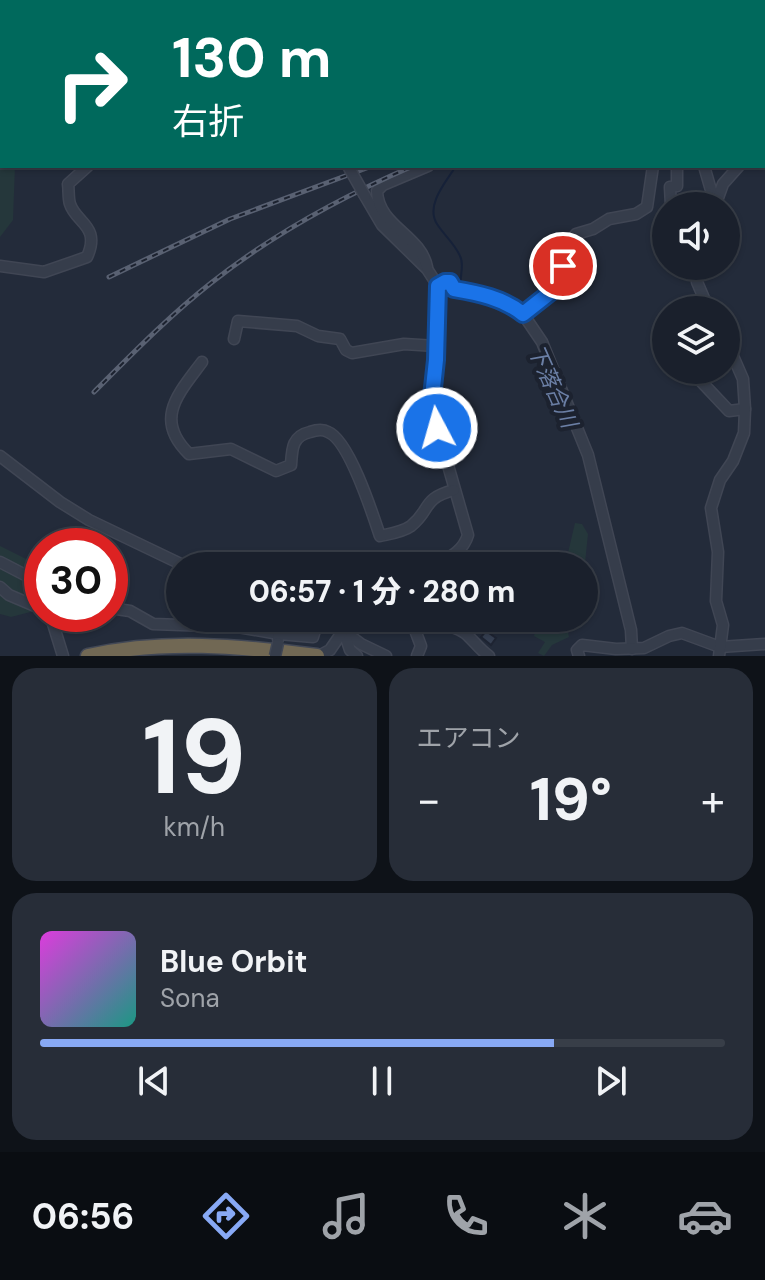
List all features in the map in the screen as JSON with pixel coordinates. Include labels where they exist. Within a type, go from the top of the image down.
[{"type":"highway","points":[[88,656],[143,646],[195,644],[318,656]]},
{"type":"highway","points":[[139,656],[204,653],[247,656]]},
{"type":"street","points":[[0,266],[44,272],[87,257],[90,234],[86,222],[70,203],[68,184],[86,168]]},
{"type":"street","points":[[349,168],[391,236],[427,269],[438,286],[431,406],[468,535],[457,552]]},
{"type":"street","points":[[423,168],[383,185],[377,191],[382,211],[418,247],[425,257],[427,269]]},
{"type":"street","points":[[523,314],[560,282],[567,250],[576,234],[593,229],[609,219],[636,214],[647,207],[653,168]]},
{"type":"street","points":[[670,192],[670,187],[677,186],[677,168]]},
{"type":"street","points":[[705,168],[711,192]]},
{"type":"street","points":[[720,192],[737,168]]},
{"type":"street","points":[[438,286],[450,282],[462,290],[501,301],[523,314],[542,342],[588,455],[631,630],[628,648]]},
{"type":"street","points":[[234,339],[238,321],[297,326],[318,336],[340,339],[346,350],[352,353],[404,344],[436,346]]},
{"type":"street","points":[[202,362],[174,402],[171,414],[174,435],[189,454],[231,449],[276,471],[291,465],[295,440],[302,434],[318,430],[330,432],[365,488],[380,536],[410,527],[430,500],[454,490]]},
{"type":"street","points":[[720,652],[723,631],[716,601],[718,552],[711,508],[720,480],[733,461],[744,433],[745,409],[740,372]]},
{"type":"street","points":[[704,384],[729,411],[745,409]]},
{"type":"street","points":[[0,456],[89,520],[166,557]]},
{"type":"street","points":[[0,562],[24,574]]},
{"type":"street","points":[[0,587],[24,601]]},
{"type":"street","points":[[128,611],[153,624],[238,627],[278,638],[313,637],[314,632]]},
{"type":"street","points":[[56,632],[63,656]]},
{"type":"street","points":[[318,656],[330,650],[342,632]]},
{"type":"street","points":[[343,632],[350,650],[357,656]]},
{"type":"street","points":[[344,632],[386,656]]},
{"type":"street","points":[[416,632],[421,646],[417,656]]},
{"type":"street","points":[[463,632],[471,643],[489,656]]},
{"type":"street","points":[[579,656],[579,647],[586,644],[644,648],[682,633],[720,652],[765,644]]},
{"type":"street","points":[[275,656],[278,638]]},
{"type":"street","points":[[470,656],[471,643]]},
{"type":"shaded area","points":[[0,168],[15,168],[13,220],[0,237]]},
{"type":"shaded area","points":[[575,523],[582,524],[588,534],[586,552],[568,552]]},
{"type":"shaded area","points":[[0,546],[24,558],[24,614],[11,617],[0,614]]},
{"type":"shaded area","points":[[535,632],[568,632],[569,637],[552,645],[544,656],[538,653],[545,642],[534,636]]},
{"type":"building","points":[[487,632],[496,638],[491,645],[481,637]]},
{"type":"waterway","name":"下落合川","points":[[455,168],[438,194],[434,217],[461,259],[461,287]]},
{"type":"waterway","name":"下落合川","points":[[465,296],[486,301]]},
{"type":"railway","points":[[109,277],[230,219],[367,168]]},
{"type":"railway","points":[[94,392],[180,309],[235,265],[308,218],[409,168]]},
{"type":"route","points":[[437,428],[431,406],[438,286],[450,282],[454,289],[485,295],[513,306],[523,314],[556,288],[563,266]]}]
